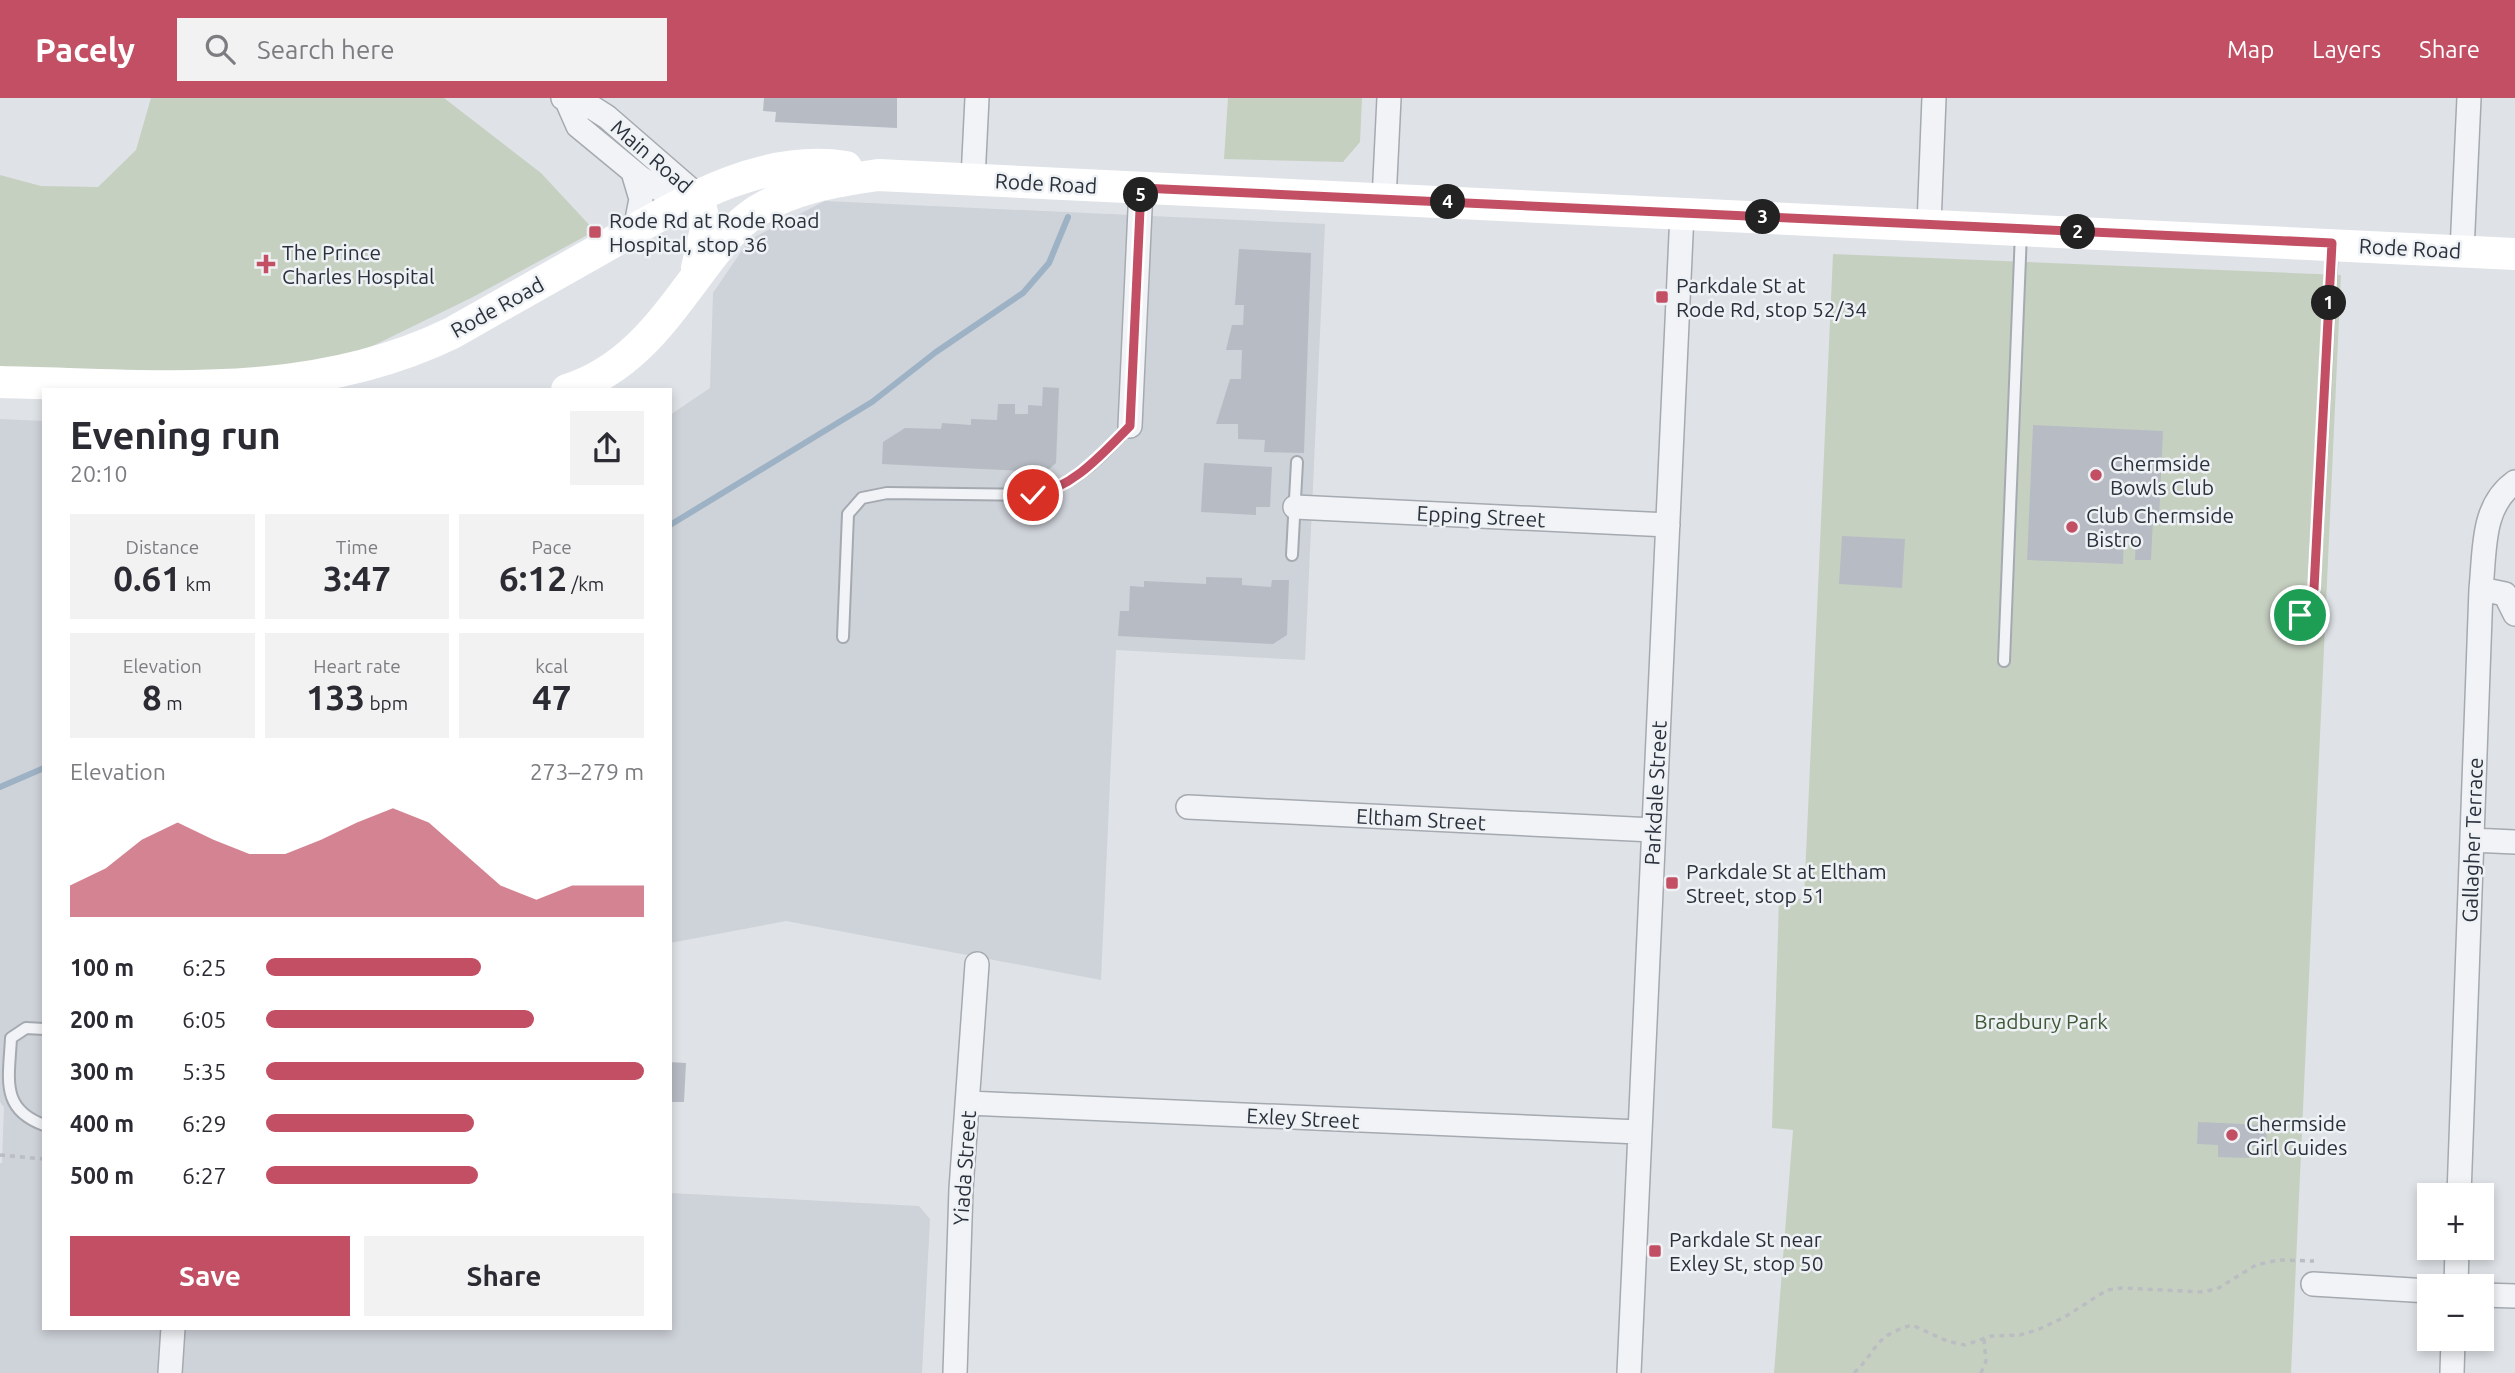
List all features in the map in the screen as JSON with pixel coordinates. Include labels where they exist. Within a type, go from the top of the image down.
[{"type":"main road","name":"Rode Road","points":[[239,388],[329,375],[412,352],[452,333],[635,230],[759,173],[796,166],[838,166],[878,175],[973,180],[2332,243],[2515,254]]},
{"type":"main road","name":"Rode Road","points":[[574,388],[608,378],[651,335],[723,241],[742,222],[773,202],[814,186],[878,175]]},
{"type":"main road","points":[[688,288],[705,242],[695,203],[814,186]]},
{"type":"main road","name":"Rode Road","points":[[0,382],[199,388]]},
{"type":"street","points":[[973,180],[976,98]]},
{"type":"street","points":[[1384,200],[1389,98]]},
{"type":"street","points":[[1929,225],[1934,98]]},
{"type":"street","points":[[2462,251],[2469,98]]},
{"type":"street","name":"Main Road","points":[[566,99],[578,126],[633,172],[695,203]]},
{"type":"street","name":"Main Road","points":[[566,99],[593,108],[607,117],[695,203]]},
{"type":"street","points":[[633,172],[641,199],[635,230]]},
{"type":"street","points":[[1130,426],[1141,188]]},
{"type":"street","name":"Parkdale Street","points":[[1629,1373],[1682,213]]},
{"type":"street","name":"Gallagher Terrace","points":[[2459,1183],[2481,589],[2490,512],[2510,486]]},
{"type":"street","name":"Epping Street","points":[[1295,507],[1668,525]]},
{"type":"street","points":[[2481,589],[2505,594],[2515,614]]},
{"type":"street","name":"Eltham Street","points":[[1188,807],[1653,830]]},
{"type":"street","points":[[2472,840],[2515,842]]},
{"type":"street","name":"Yiada Street","points":[[954,1373],[961,1189],[977,964]]},
{"type":"street","name":"Exley Street","points":[[968,1103],[1639,1132]]},
{"type":"street","points":[[2321,1284],[2417,1290]]},
{"type":"street","points":[[2494,1295],[2515,1296]]},
{"type":"street","points":[[170,1373],[173,1330]]},
{"type":"street","points":[[2452,1373],[2453,1351]]},
{"type":"lane","points":[[2004,661],[2021,229]]},
{"type":"lane","points":[[2287,616],[2300,615],[2314,589],[2332,243]]},
{"type":"lane","points":[[843,637],[848,514],[862,498],[887,493],[1046,493],[1073,478],[1130,426]]},
{"type":"lane","points":[[1292,555],[1297,462]]},
{"type":"lane","points":[[42,1029],[26,1028],[11,1038],[8,1095],[24,1118],[42,1124]]},
{"type":"path","points":[[0,1155],[42,1159]]},
{"type":"path","points":[[1854,1373],[1874,1346],[1890,1332],[1912,1325],[1947,1341],[1965,1345],[1984,1339],[2020,1335],[2063,1318],[2107,1290],[2122,1288],[2200,1292],[2217,1289],[2256,1265],[2278,1260],[2331,1262],[2321,1284]]},
{"type":"path","points":[[1981,1373],[1986,1361],[1984,1339]]},
{"type":"shaded area","points":[[825,201],[1325,224],[1305,660],[1116,650],[1101,980],[786,921],[672,943],[672,414],[710,388],[713,293],[749,240]]},
{"type":"shaded area","points":[[0,419],[42,421],[42,1330],[672,1330],[672,1193],[919,1206],[930,1219],[922,1373],[0,1373],[0,1163],[4,1107],[0,1102]]},
{"type":"green space","name":"The Prince Charles Hospital","points":[[151,98],[444,98],[541,173],[595,231],[471,298],[350,357],[188,377],[0,368],[0,175],[41,186],[98,187],[136,150]]},
{"type":"green space","points":[[1228,98],[1362,98],[1360,142],[1343,162],[1224,159]]},
{"type":"green space","name":"Bradbury Park","points":[[1833,254],[2341,275],[2291,1373],[1774,1373],[1793,1130],[1772,1128],[1779,898],[1804,899]]},
{"type":"building","points":[[764,98],[897,98],[897,128],[775,122],[776,112],[763,111]]},
{"type":"building","points":[[1239,249],[1311,253],[1304,453],[1264,452],[1265,440],[1238,439],[1238,424],[1216,424],[1230,379],[1241,379],[1242,350],[1226,350],[1232,325],[1243,325],[1244,305],[1235,305]]},
{"type":"building","points":[[1043,387],[1059,388],[1056,463],[1046,472],[882,464],[883,442],[905,428],[941,429],[942,423],[971,425],[971,419],[997,420],[998,404],[1015,404],[1015,414],[1028,414],[1028,405],[1042,406]]},
{"type":"building","name":"Chermside Bowls Club","points":[[2033,425],[2163,431],[2159,520],[2153,519],[2151,560],[2135,560],[2136,536],[2124,536],[2123,564],[2027,560]]},
{"type":"building","points":[[1204,463],[1272,467],[1270,507],[1256,507],[1256,515],[1201,512]]},
{"type":"building","points":[[1842,536],[1905,539],[1902,588],[1839,584]]},
{"type":"building","points":[[1206,577],[1242,578],[1242,585],[1271,587],[1272,580],[1289,580],[1287,635],[1273,644],[1118,636],[1120,611],[1129,611],[1130,586],[1144,587],[1144,581],[1206,584]]},
{"type":"building","points":[[672,1062],[686,1063],[684,1102],[672,1102]]},
{"type":"building","name":"Chermside Girl Guides","points":[[2198,1122],[2267,1125],[2266,1148],[2249,1147],[2249,1158],[2218,1157],[2218,1145],[2197,1144]]},
{"type":"waterway","points":[[672,524],[872,402],[936,352],[1023,293],[1049,263],[1068,217]]},
{"type":"waterway","points":[[0,787],[42,769]]},
{"type":"place","name":"Rode Rd at Rode Road Hospital, stop 36","points":[[595,232]]},
{"type":"place","name":"The Prince Charles Hospital","points":[[266,264]]},
{"type":"place","name":"Parkdale St at Rode Rd, stop 52/34","points":[[1662,297]]},
{"type":"place","name":"Chermside Bowls Club","points":[[2096,475]]},
{"type":"place","name":"Club Chermside Bistro","points":[[2072,527]]},
{"type":"place","name":"Parkdale St at Eltham Street, stop 51","points":[[1672,883]]},
{"type":"place","name":"Chermside Girl Guides","points":[[2232,1135]]},
{"type":"place","name":"Parkdale St near Exley St, stop 50","points":[[1655,1251]]},
{"type":"route","points":[[1033,495],[1046,493],[1073,478],[1130,426],[1141,188],[2332,243],[2314,589],[2300,615]]}]
